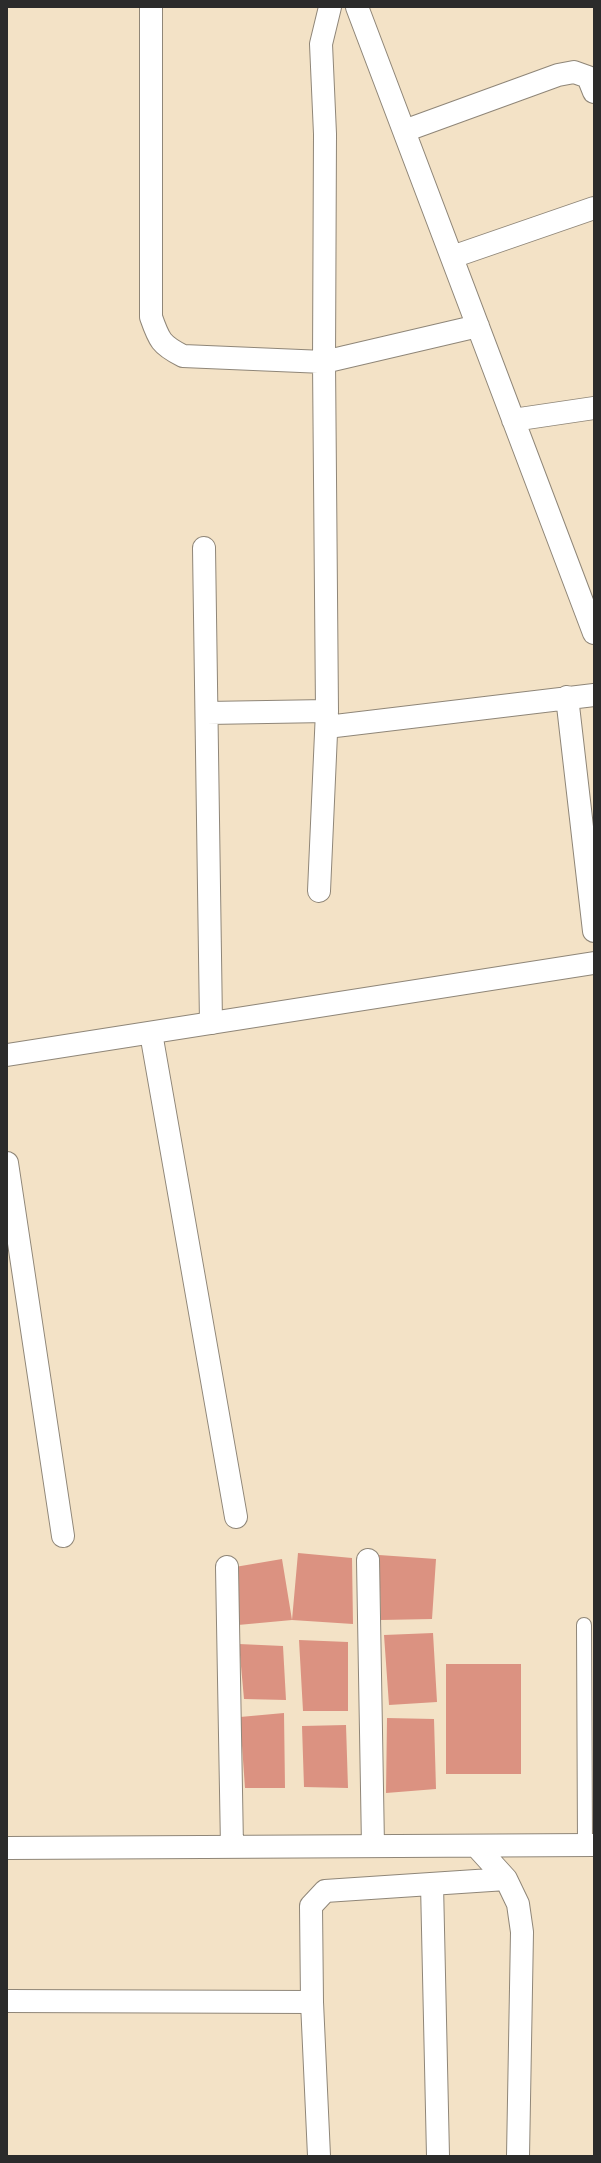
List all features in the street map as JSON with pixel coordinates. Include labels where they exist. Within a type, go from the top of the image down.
[{"type":"street","points":[[151,7],[151,317],[157,335],[166,347],[183,356],[324,362],[478,326]]},
{"type":"street","points":[[319,891],[327,719],[324,362],[325,134],[320,44],[330,7]]},
{"type":"street","points":[[357,7],[594,633]]},
{"type":"street","points":[[404,131],[558,75],[574,72],[588,77],[594,92]]},
{"type":"street","points":[[452,257],[594,208]]},
{"type":"street","points":[[513,420],[594,408]]},
{"type":"street","points":[[204,548],[211,1023]]},
{"type":"street","points":[[207,713],[327,719],[594,695]]},
{"type":"street","points":[[567,697],[594,931]]},
{"type":"street","points":[[7,1055],[594,964]]},
{"type":"street","points":[[151,1032],[236,1517]]},
{"type":"street","points":[[7,1163],[63,1536]]},
{"type":"street","points":[[368,1560],[373,1846]]},
{"type":"street","points":[[227,1567],[232,1847]]},
{"type":"street","points":[[7,1848],[373,1846],[477,1847],[589,1845]]},
{"type":"street","points":[[477,1847],[506,1879],[518,1904],[522,1932],[518,2156]]},
{"type":"street","points":[[319,2156],[312,2002],[311,1906],[325,1891],[506,1879]]},
{"type":"street","points":[[432,1884],[438,2156]]},
{"type":"street","points":[[7,2001],[312,2002]]},
{"type":"lane","points":[[584,1625],[589,1845]]},
{"type":"building","points":[[298,1553],[352,1558],[353,1624],[292,1620]]},
{"type":"building","points":[[379,1555],[436,1559],[432,1619],[381,1620]]},
{"type":"building","points":[[282,1559],[292,1620],[238,1625],[235,1567]]},
{"type":"building","points":[[433,1633],[437,1702],[389,1705],[384,1635]]},
{"type":"building","points":[[299,1640],[348,1642],[348,1711],[303,1711]]},
{"type":"building","points":[[239,1644],[283,1646],[286,1700],[244,1699]]},
{"type":"building","points":[[446,1664],[521,1664],[521,1774],[446,1774]]},
{"type":"building","points":[[284,1713],[285,1788],[245,1788],[240,1717]]},
{"type":"building","points":[[387,1718],[434,1719],[436,1789],[386,1793]]},
{"type":"building","points":[[346,1725],[348,1788],[304,1787],[302,1726]]}]
